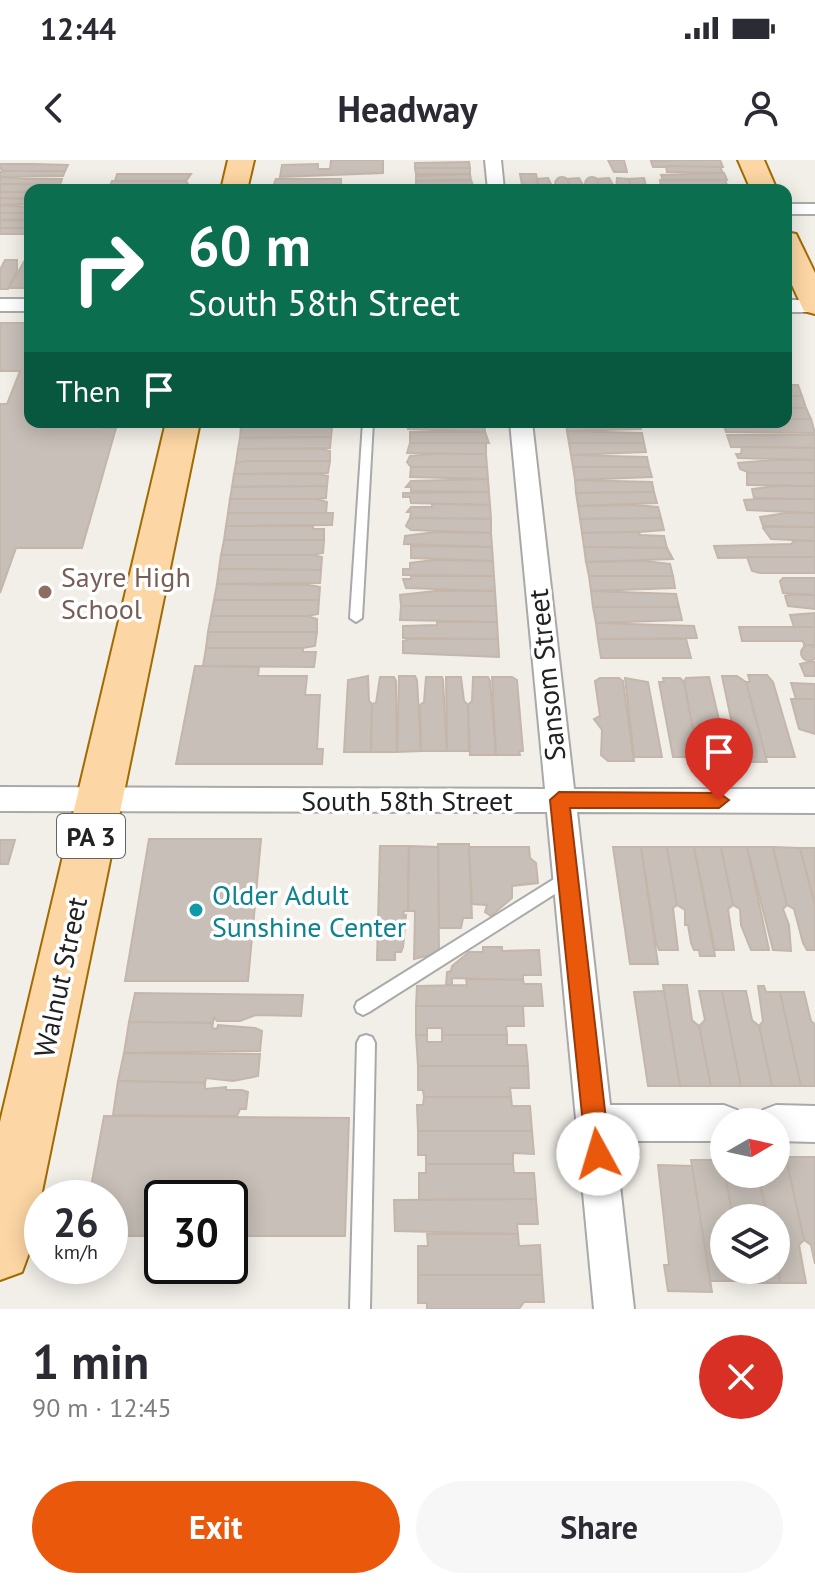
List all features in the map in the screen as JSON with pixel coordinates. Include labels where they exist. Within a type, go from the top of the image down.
[{"type":"main road","points":[[235,184],[241,160]]},
{"type":"main road","points":[[751,160],[761,184]]},
{"type":"main road","points":[[792,253],[815,305]]},
{"type":"main road","name":"Walnut Street","points":[[0,1250],[18,1089],[100,799],[182,428]]},
{"type":"street","points":[[493,160],[495,184]]},
{"type":"street","points":[[792,209],[815,209]]},
{"type":"street","points":[[0,305],[24,305]]},
{"type":"street","points":[[792,306],[815,305]]},
{"type":"street","name":"Sansom Street","points":[[522,428],[614,1309]]},
{"type":"street","name":"South 58th Street","points":[[0,799],[815,801]]},
{"type":"street","points":[[595,1123],[710,1123]]},
{"type":"street","points":[[790,1123],[815,1124]]},
{"type":"lane","points":[[356,618],[368,428]]},
{"type":"lane","points":[[363,1007],[568,878]]},
{"type":"lane","points":[[360,1309],[366,1043]]},
{"type":"building","points":[[331,160],[383,160],[383,173],[280,177],[282,165],[318,164],[318,169],[330,169]]},
{"type":"building","points":[[608,160],[624,160],[627,172],[614,172]]},
{"type":"building","points":[[720,160],[723,167],[653,167],[651,161]]},
{"type":"building","points":[[469,162],[470,168],[415,168],[415,163]]},
{"type":"building","points":[[1,164],[68,165],[65,171],[5,171],[0,169]]},
{"type":"building","points":[[666,166],[720,167],[723,173],[667,172]]},
{"type":"building","points":[[415,168],[470,168],[470,174],[416,174]]},
{"type":"building","points":[[5,171],[65,171],[63,176],[0,177],[0,172]]},
{"type":"building","points":[[724,173],[727,180],[663,180],[661,175]]},
{"type":"building","points":[[117,174],[191,174],[186,181],[115,181]]},
{"type":"building","points":[[470,174],[471,180],[416,181],[416,176]]},
{"type":"building","points":[[520,174],[536,174],[538,184],[522,184]]},
{"type":"building","points":[[0,177],[62,179],[60,184],[0,184]]},
{"type":"building","points":[[548,178],[551,184],[538,184],[537,179]]},
{"type":"building","points":[[579,178],[582,184],[569,184],[568,179]]},
{"type":"building","points":[[609,178],[612,184],[598,184],[597,179]]},
{"type":"building","points":[[617,178],[629,179],[630,184],[616,184]]},
{"type":"building","points":[[644,178],[646,184],[630,184],[629,179]]},
{"type":"building","points":[[276,179],[341,179],[341,184],[274,184]]},
{"type":"building","points":[[557,179],[567,179],[569,184],[555,184]]},
{"type":"building","points":[[587,179],[597,179],[599,184],[585,184]]},
{"type":"building","points":[[471,180],[472,184],[416,184],[416,181]]},
{"type":"building","points":[[660,180],[725,180],[727,184],[661,184]]},
{"type":"building","points":[[112,181],[186,181],[188,184],[111,184]]},
{"type":"building","points":[[0,184],[24,184],[24,192],[0,192]]},
{"type":"building","points":[[0,192],[24,192],[24,199],[0,198]]},
{"type":"building","points":[[0,198],[24,199],[24,204],[0,205]]},
{"type":"building","points":[[0,205],[24,207],[24,213],[0,213]]},
{"type":"building","points":[[0,213],[24,213],[24,219],[0,220]]},
{"type":"building","points":[[0,220],[24,221],[24,228],[0,228]]},
{"type":"building","points":[[0,228],[24,228],[24,234],[0,234]]},
{"type":"building","points":[[5,260],[17,260],[17,270],[8,289],[0,289],[0,270]]},
{"type":"building","points":[[24,262],[24,288],[9,288]]},
{"type":"building","points":[[0,323],[24,323],[24,428],[116,428],[82,548],[16,548],[0,593],[0,404],[7,404],[20,371],[0,371]]},
{"type":"building","points":[[792,385],[798,385],[802,396],[792,396]]},
{"type":"building","points":[[792,396],[802,396],[806,408],[792,408]]},
{"type":"building","points":[[792,408],[806,408],[811,419],[792,419]]},
{"type":"building","points":[[792,419],[811,419],[815,433],[726,432],[725,428],[792,428]]},
{"type":"building","points":[[241,428],[332,428],[331,437],[240,438]]},
{"type":"building","points":[[485,428],[485,432],[408,429]]},
{"type":"building","points":[[567,428],[641,429],[567,431]]},
{"type":"building","points":[[567,431],[642,433],[644,443],[569,443]]},
{"type":"building","points":[[410,432],[485,432],[489,443],[410,443]]},
{"type":"building","points":[[727,435],[815,435],[815,448],[731,447]]},
{"type":"building","points":[[331,437],[330,448],[238,449],[240,438]]},
{"type":"building","points":[[410,443],[486,443],[486,454],[407,453]]},
{"type":"building","points":[[569,443],[644,443],[646,452],[571,455]]},
{"type":"building","points":[[742,447],[815,448],[815,460],[738,458],[736,454],[741,454]]},
{"type":"building","points":[[238,449],[321,449],[330,451],[330,461],[236,463]]},
{"type":"building","points":[[486,454],[487,467],[411,467],[407,462],[410,456]]},
{"type":"building","points":[[571,455],[647,457],[649,467],[573,467]]},
{"type":"building","points":[[815,460],[815,473],[750,473],[740,469],[738,463]]},
{"type":"building","points":[[330,461],[328,473],[234,474],[236,463]]},
{"type":"building","points":[[411,467],[487,467],[488,479],[410,477]]},
{"type":"building","points":[[573,467],[649,467],[652,477],[575,480]]},
{"type":"building","points":[[747,473],[815,473],[815,486],[747,485]]},
{"type":"building","points":[[234,474],[328,476],[327,486],[232,487]]},
{"type":"building","points":[[488,479],[489,492],[411,491],[411,487],[406,487],[411,481]]},
{"type":"building","points":[[575,480],[652,482],[654,492],[576,493]]},
{"type":"building","points":[[327,486],[326,498],[230,499],[232,487]]},
{"type":"building","points":[[815,486],[815,499],[754,498],[752,489]]},
{"type":"building","points":[[489,492],[490,505],[411,503],[410,497],[403,497],[403,493]]},
{"type":"building","points":[[654,492],[657,503],[578,506],[576,493]]},
{"type":"building","points":[[230,499],[316,499],[327,502],[326,513],[228,513]]},
{"type":"building","points":[[815,499],[815,513],[747,510],[744,500]]},
{"type":"building","points":[[432,504],[490,505],[491,519],[410,518],[411,512],[407,512],[411,507],[432,507]]},
{"type":"building","points":[[578,506],[658,507],[661,518],[580,519]]},
{"type":"building","points":[[228,513],[333,513],[332,525],[226,526]]},
{"type":"building","points":[[815,513],[815,527],[763,526],[760,517]]},
{"type":"building","points":[[410,518],[491,519],[491,533],[411,530],[406,526]]},
{"type":"building","points":[[661,518],[664,530],[582,533],[580,519]]},
{"type":"building","points":[[226,526],[313,526],[313,529],[324,529],[324,540],[224,540]]},
{"type":"building","points":[[815,527],[815,541],[771,539],[763,528]]},
{"type":"building","points":[[435,532],[491,533],[492,547],[404,544],[405,536]]},
{"type":"building","points":[[639,532],[640,535],[664,536],[667,548],[584,547],[582,533]]},
{"type":"building","points":[[224,540],[324,540],[323,553],[312,555],[221,555]]},
{"type":"building","points":[[794,541],[815,541],[815,557],[718,558],[714,546],[791,544]]},
{"type":"building","points":[[411,546],[492,547],[493,561],[411,558]]},
{"type":"building","points":[[584,547],[667,548],[673,559],[586,562]]},
{"type":"building","points":[[221,555],[312,555],[322,557],[321,570],[219,569]]},
{"type":"building","points":[[747,557],[815,557],[815,573],[760,573],[752,571]]},
{"type":"building","points":[[434,560],[493,561],[494,576],[403,575],[403,569],[410,569],[410,563]]},
{"type":"building","points":[[586,562],[670,564],[673,576],[589,576]]},
{"type":"building","points":[[219,569],[321,570],[320,583],[217,584]]},
{"type":"building","points":[[411,576],[494,576],[495,591],[406,588],[403,579],[411,579]]},
{"type":"building","points":[[589,576],[673,576],[675,588],[591,591]]},
{"type":"building","points":[[783,578],[815,578],[815,595],[783,593],[780,581]]},
{"type":"building","points":[[217,584],[309,585],[320,587],[319,600],[214,600]]},
{"type":"building","points":[[435,591],[495,591],[496,606],[401,606],[400,595]]},
{"type":"building","points":[[591,591],[676,594],[679,607],[593,607]]},
{"type":"building","points":[[815,595],[815,609],[788,606],[785,596]]},
{"type":"building","points":[[214,600],[319,600],[318,614],[307,616],[211,616]]},
{"type":"building","points":[[401,606],[496,606],[497,622],[400,620]]},
{"type":"building","points":[[593,607],[679,607],[682,620],[596,623]]},
{"type":"building","points":[[815,613],[815,627],[794,627],[790,615]]},
{"type":"building","points":[[211,616],[307,616],[317,619],[317,632],[208,632]]},
{"type":"building","points":[[437,622],[497,622],[498,639],[403,638],[403,626],[437,625]]},
{"type":"building","points":[[596,623],[694,626],[697,638],[598,639]]},
{"type":"building","points":[[739,627],[815,627],[815,645],[804,645],[803,641],[742,641]]},
{"type":"building","points":[[208,632],[317,632],[315,646],[303,648],[206,648]]},
{"type":"building","points":[[498,639],[499,657],[403,653],[403,641]]},
{"type":"building","points":[[598,639],[686,639],[691,658],[601,658]]},
{"type":"building","points":[[803,647],[815,647],[815,659],[803,659]]},
{"type":"building","points":[[206,648],[303,648],[303,652],[316,652],[314,667],[203,666]]},
{"type":"building","points":[[815,662],[815,676],[805,676],[800,664]]},
{"type":"building","points":[[195,666],[259,667],[258,676],[307,676],[305,695],[320,695],[317,749],[323,749],[322,764],[176,764]]},
{"type":"building","points":[[748,675],[767,675],[773,682],[795,757],[766,757],[746,682],[750,682]]},
{"type":"building","points":[[368,676],[369,701],[372,704],[371,752],[344,752],[348,680]]},
{"type":"building","points":[[399,676],[415,676],[417,680],[421,751],[397,752]]},
{"type":"building","points":[[722,676],[737,676],[746,682],[767,762],[740,762]]},
{"type":"building","points":[[380,677],[394,677],[396,681],[397,752],[371,752],[372,704],[376,703]]},
{"type":"building","points":[[426,677],[442,677],[443,680],[447,751],[421,751],[420,705],[424,702]]},
{"type":"building","points":[[446,677],[461,677],[464,701],[468,705],[469,751],[447,751]]},
{"type":"building","points":[[473,677],[488,677],[490,681],[496,755],[470,755],[468,705],[472,701]]},
{"type":"building","points":[[492,677],[517,680],[523,751],[519,751],[520,755],[496,755]]},
{"type":"building","points":[[709,677],[728,758],[698,757],[684,682],[686,678]]},
{"type":"building","points":[[619,678],[623,681],[634,761],[608,761],[601,755],[602,730],[594,719],[600,716],[595,681]]},
{"type":"building","points":[[625,678],[648,682],[662,757],[634,757]]},
{"type":"building","points":[[663,678],[680,678],[684,682],[698,757],[673,757],[659,682],[664,682]]},
{"type":"building","points":[[791,683],[815,684],[815,699],[796,699]]},
{"type":"building","points":[[791,699],[815,699],[815,734],[799,729]]},
{"type":"building","name":"Older Adult Sunshine Center","points":[[149,839],[261,839],[248,981],[125,981]]},
{"type":"building","points":[[0,840],[15,840],[8,864],[0,864]]},
{"type":"building","points":[[438,844],[469,844],[472,918],[463,918],[461,928],[439,928]]},
{"type":"building","points":[[380,846],[409,846],[408,911],[404,911],[403,916],[406,915],[403,947],[401,952],[395,952],[395,960],[377,960]]},
{"type":"building","points":[[409,846],[438,847],[439,953],[414,959],[415,911],[408,911]]},
{"type":"building","points":[[469,847],[529,847],[530,858],[536,863],[538,883],[512,886],[512,898],[491,916],[485,912],[487,905],[472,904]]},
{"type":"building","points":[[613,847],[641,847],[658,964],[630,964]]},
{"type":"building","points":[[641,847],[667,847],[677,905],[673,908],[678,950],[659,950],[656,943]]},
{"type":"building","points":[[667,847],[694,847],[715,956],[700,956],[699,950],[694,950],[688,925],[685,925],[685,910],[677,905]]},
{"type":"building","points":[[694,847],[721,847],[733,905],[728,909],[734,950],[715,950]]},
{"type":"building","points":[[721,847],[747,847],[769,950],[751,950],[741,925],[740,909],[733,905]]},
{"type":"building","points":[[747,847],[773,847],[787,905],[783,909],[789,925],[791,951],[773,950]]},
{"type":"building","points":[[773,847],[800,848],[815,905],[815,950],[807,950],[794,909],[787,905]]},
{"type":"building","points":[[800,848],[815,848],[815,905]]},
{"type":"building","points":[[483,947],[502,947],[502,951],[539,950],[541,975],[523,975],[523,980],[452,978],[452,985],[446,985],[447,972],[451,971],[452,966],[469,952],[483,952]]},
{"type":"building","points":[[466,979],[523,980],[524,984],[541,984],[543,1006],[416,1006],[417,986],[467,985]]},
{"type":"building","points":[[663,985],[687,985],[692,1020],[699,1026],[711,1086],[680,1086]]},
{"type":"building","points":[[758,986],[764,986],[766,992],[780,992],[801,1086],[772,1086],[759,1026],[763,1021]]},
{"type":"building","points":[[664,991],[680,1086],[648,1086],[634,992]]},
{"type":"building","points":[[699,991],[722,991],[741,1086],[711,1086],[699,1026],[705,1020]]},
{"type":"building","points":[[722,991],[746,991],[752,1020],[759,1026],[772,1086],[741,1086]]},
{"type":"building","points":[[780,992],[804,992],[811,1021],[815,1024],[815,1086],[801,1086]]},
{"type":"building","points":[[135,993],[303,995],[301,1016],[256,1015],[240,1021],[217,1021],[214,1017],[213,1023],[129,1022]]},
{"type":"building","points":[[416,1006],[523,1006],[524,1026],[506,1026],[507,1035],[442,1035],[442,1028],[427,1028],[427,1035],[416,1035]]},
{"type":"building","points":[[129,1022],[213,1023],[212,1028],[217,1029],[218,1025],[255,1028],[262,1031],[260,1051],[124,1053]]},
{"type":"building","points":[[416,1035],[427,1035],[427,1042],[442,1042],[442,1035],[507,1035],[507,1045],[526,1045],[528,1066],[418,1066]]},
{"type":"building","points":[[124,1053],[260,1054],[258,1076],[233,1081],[206,1078],[205,1083],[118,1081]]},
{"type":"building","points":[[418,1066],[528,1066],[529,1088],[510,1088],[511,1097],[424,1097],[423,1090],[418,1090]]},
{"type":"building","points":[[118,1081],[205,1083],[205,1089],[226,1087],[226,1090],[242,1090],[248,1092],[246,1109],[240,1109],[237,1116],[113,1115]]},
{"type":"building","points":[[424,1097],[511,1097],[512,1106],[530,1106],[532,1131],[418,1131],[417,1105],[423,1105]]},
{"type":"building","points":[[104,1116],[349,1118],[345,1236],[248,1236],[248,1180],[144,1180],[144,1236],[128,1236],[128,1180],[92,1180]]},
{"type":"building","points":[[418,1131],[532,1131],[534,1154],[513,1153],[513,1164],[426,1164],[426,1155],[418,1155]]},
{"type":"building","points":[[790,1157],[815,1157],[815,1264],[811,1245],[804,1240],[790,1175]]},
{"type":"building","points":[[691,1160],[710,1160],[710,1188],[728,1188],[731,1204],[710,1204],[710,1281]]},
{"type":"building","points":[[426,1164],[513,1164],[514,1173],[534,1173],[536,1199],[419,1200],[419,1173],[426,1173]]},
{"type":"building","points":[[658,1165],[692,1166],[712,1292],[668,1291],[664,1265],[669,1265]]},
{"type":"building","points":[[790,1177],[804,1240],[799,1245],[806,1283],[790,1283],[790,1204],[764,1204],[761,1188],[790,1188]]},
{"type":"building","points":[[728,1188],[761,1188],[764,1204],[730,1204]]},
{"type":"building","points":[[536,1199],[538,1224],[517,1224],[518,1234],[395,1231],[394,1200]]},
{"type":"building","points":[[427,1234],[518,1234],[519,1246],[540,1245],[542,1275],[418,1275],[418,1246],[428,1246]]},
{"type":"building","points":[[418,1275],[542,1275],[544,1302],[524,1302],[519,1309],[427,1309],[427,1303],[418,1303]]},
{"type":"place","name":"Sayre High School","points":[[45,592]]},
{"type":"place","name":"Older Adult Sunshine Center","points":[[196,910]]},
{"type":"route","points":[[598,1154],[559,800],[719,800]]}]
